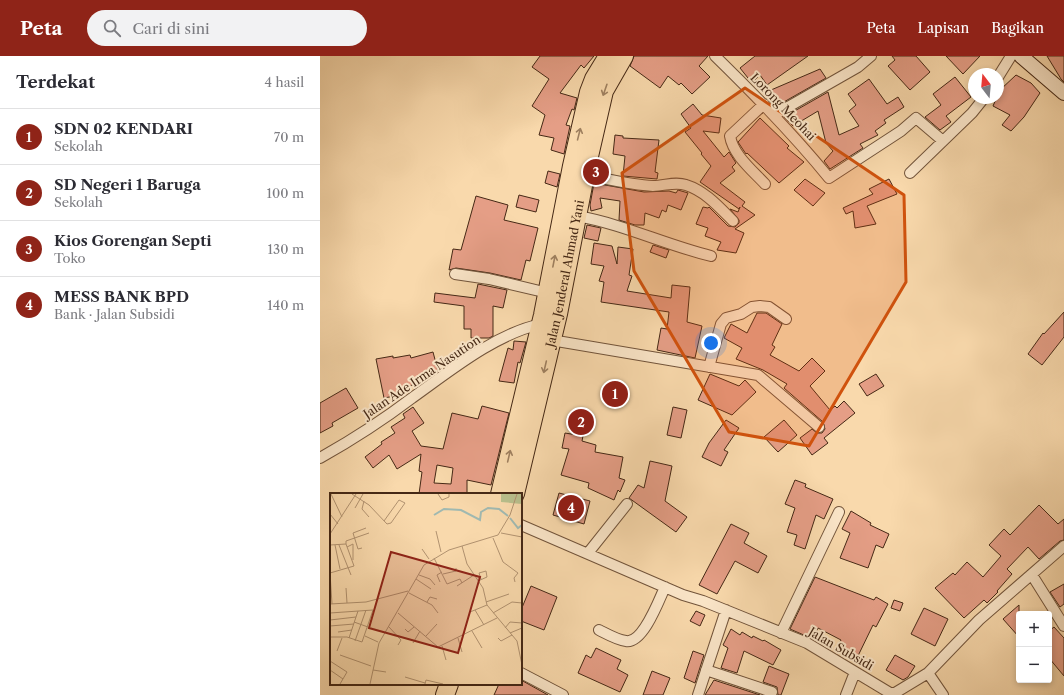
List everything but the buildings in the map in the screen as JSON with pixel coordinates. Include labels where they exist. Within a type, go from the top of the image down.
[{"type":"highway","name":"Jalan Jenderal Ahmad Yani","points":[[500,493],[548,293],[572,166],[589,92],[596,74],[608,56]]},
{"type":"highway","name":"Jalan Jenderal Ahmad Yani","points":[[515,493],[558,314],[585,175],[604,91],[624,56]]},
{"type":"highway","points":[[445,695],[449,685]]},
{"type":"highway","points":[[458,695],[462,685]]},
{"type":"street","name":"Lorong Meohai","points":[[714,56],[764,104],[829,178],[901,131],[916,118],[942,141]]},
{"type":"street","points":[[774,115],[858,67],[870,56]]},
{"type":"street","points":[[1004,68],[1011,56]]},
{"type":"street","points":[[1021,56],[1062,88]]},
{"type":"street","points":[[764,104],[730,136],[731,142],[738,153],[765,184]]},
{"type":"street","points":[[910,173],[972,113],[979,104]]},
{"type":"street","points":[[585,175],[647,186],[660,186],[677,182],[685,184],[703,194],[733,221]]},
{"type":"street","points":[[577,216],[602,220],[691,251],[711,256]]},
{"type":"street","points":[[455,274],[489,279],[548,293]]},
{"type":"street","points":[[709,367],[721,324],[726,318],[741,314],[752,306],[760,306],[768,307],[786,319]]},
{"type":"street","name":"Jalan Ade Irma Nasution","points":[[321,457],[360,434],[488,346],[528,327],[541,324]]},
{"type":"street","points":[[551,340],[758,375],[819,427]]},
{"type":"street","points":[[588,553],[627,504]]},
{"type":"street","points":[[781,633],[839,512]]},
{"type":"street","name":"Jalan Subsidi","points":[[522,524],[665,588],[726,610],[808,643],[890,693],[895,693],[928,673],[979,620],[1064,546]]},
{"type":"street","points":[[1032,575],[1064,626]]},
{"type":"street","points":[[599,630],[627,642],[634,640],[646,627],[665,588]]},
{"type":"street","points":[[698,695],[726,610]]},
{"type":"street","points":[[706,670],[772,692]]},
{"type":"street","points":[[846,695],[855,672]]},
{"type":"street","points":[[928,673],[943,695]]},
{"type":"street","points":[[522,674],[563,695]]},
{"type":"highlighted area","points":[[745,88],[904,195],[906,282],[809,446],[729,432],[634,271],[622,173]]},
{"type":"place","name":"Kios Gorengan Septi","points":[[596,172]]},
{"type":"place","name":"SDN 02 KENDARI","points":[[615,394]]},
{"type":"place","name":"SD Negeri 1 Baruga","points":[[581,422]]},
{"type":"place","name":"MESS BANK BPD","points":[[571,508]]}]
